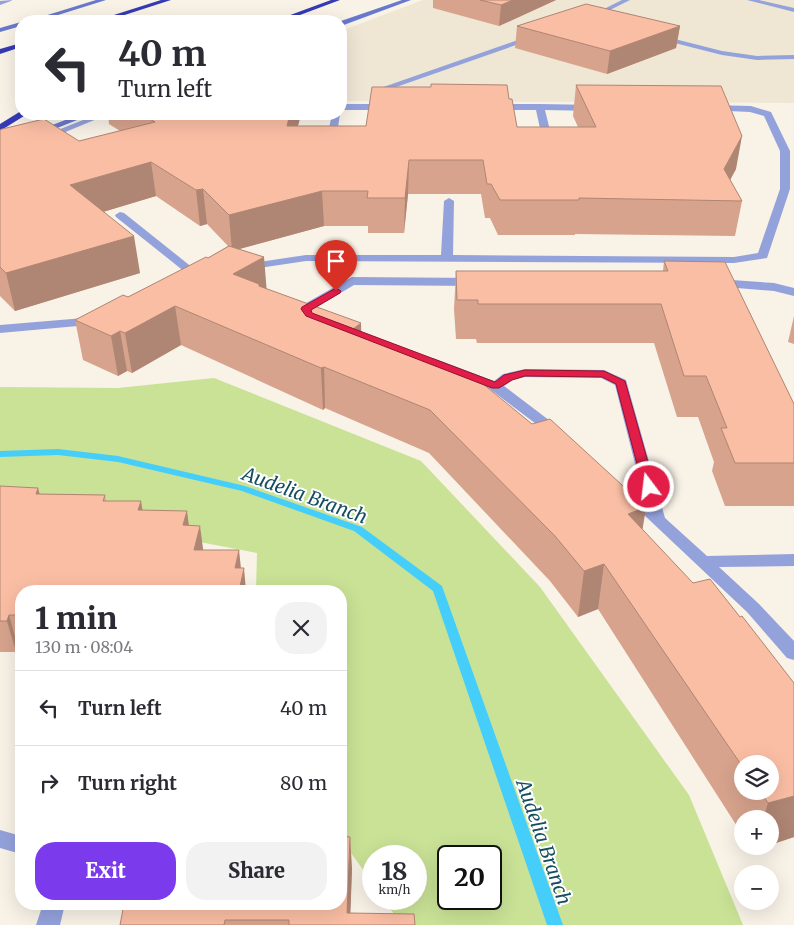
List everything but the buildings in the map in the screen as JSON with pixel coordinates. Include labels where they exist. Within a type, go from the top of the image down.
[{"type":"highway","points":[[119,15],[168,0]]},
{"type":"highway","points":[[295,15],[337,0]]},
{"type":"highway","points":[[0,52],[15,47]]},
{"type":"highway","points":[[0,121],[15,116]]},
{"type":"highway","points":[[0,128],[15,118]]},
{"type":"main road","points":[[52,15],[103,0]]},
{"type":"main road","points":[[347,22],[408,0]]},
{"type":"main road","points":[[0,30],[15,26]]},
{"type":"main road","points":[[0,148],[72,120]]},
{"type":"lane","points":[[0,3],[9,0]]},
{"type":"lane","points":[[580,22],[627,0]]},
{"type":"lane","points":[[750,0],[794,10]]},
{"type":"lane","points":[[589,19],[598,21]]},
{"type":"lane","points":[[376,91],[544,34]]},
{"type":"lane","points":[[646,34],[722,53],[757,58],[794,57]]},
{"type":"lane","points":[[347,107],[401,107]]},
{"type":"lane","points":[[490,107],[607,108]]},
{"type":"lane","points":[[540,108],[550,150]]},
{"type":"lane","points":[[231,269],[306,258],[734,260],[763,256],[789,189],[784,151],[768,114],[751,109],[703,108]]},
{"type":"lane","points":[[0,155],[89,120]]},
{"type":"lane","points":[[329,151],[335,120]]},
{"type":"lane","points":[[60,131],[74,141]]},
{"type":"lane","points":[[447,259],[449,201]]},
{"type":"lane","points":[[120,215],[194,275]]},
{"type":"lane","points":[[327,321],[309,314],[306,309],[352,281],[490,282]]},
{"type":"lane","points":[[706,283],[774,286],[794,292]]},
{"type":"lane","points":[[0,329],[96,321],[105,316]]},
{"type":"lane","points":[[416,356],[496,386],[571,444]]},
{"type":"lane","points":[[496,386],[508,378],[525,373],[604,374],[621,383],[659,521]]},
{"type":"lane","points":[[623,487],[753,608],[794,653]]},
{"type":"lane","points":[[704,562],[794,560]]},
{"type":"lane","points":[[0,839],[15,843]]},
{"type":"lane","points":[[48,925],[52,910]]},
{"type":"shaded area","points":[[423,0],[794,0],[794,103],[347,101],[347,29]]},
{"type":"green space","points":[[214,378],[421,461],[540,587],[689,795],[734,903],[734,910],[737,910],[743,925],[402,925],[391,910],[427,910],[427,845],[362,845],[362,868],[347,847],[347,585],[256,585],[257,553],[0,504],[0,387],[118,388]]},
{"type":"waterway","name":"Audelia Branch","points":[[0,454],[58,452],[118,459],[245,489],[358,529],[438,589],[555,925]]},
{"type":"route","points":[[336,291],[306,309],[309,314],[496,386],[508,378],[525,373],[604,374],[621,383],[649,487]]}]
